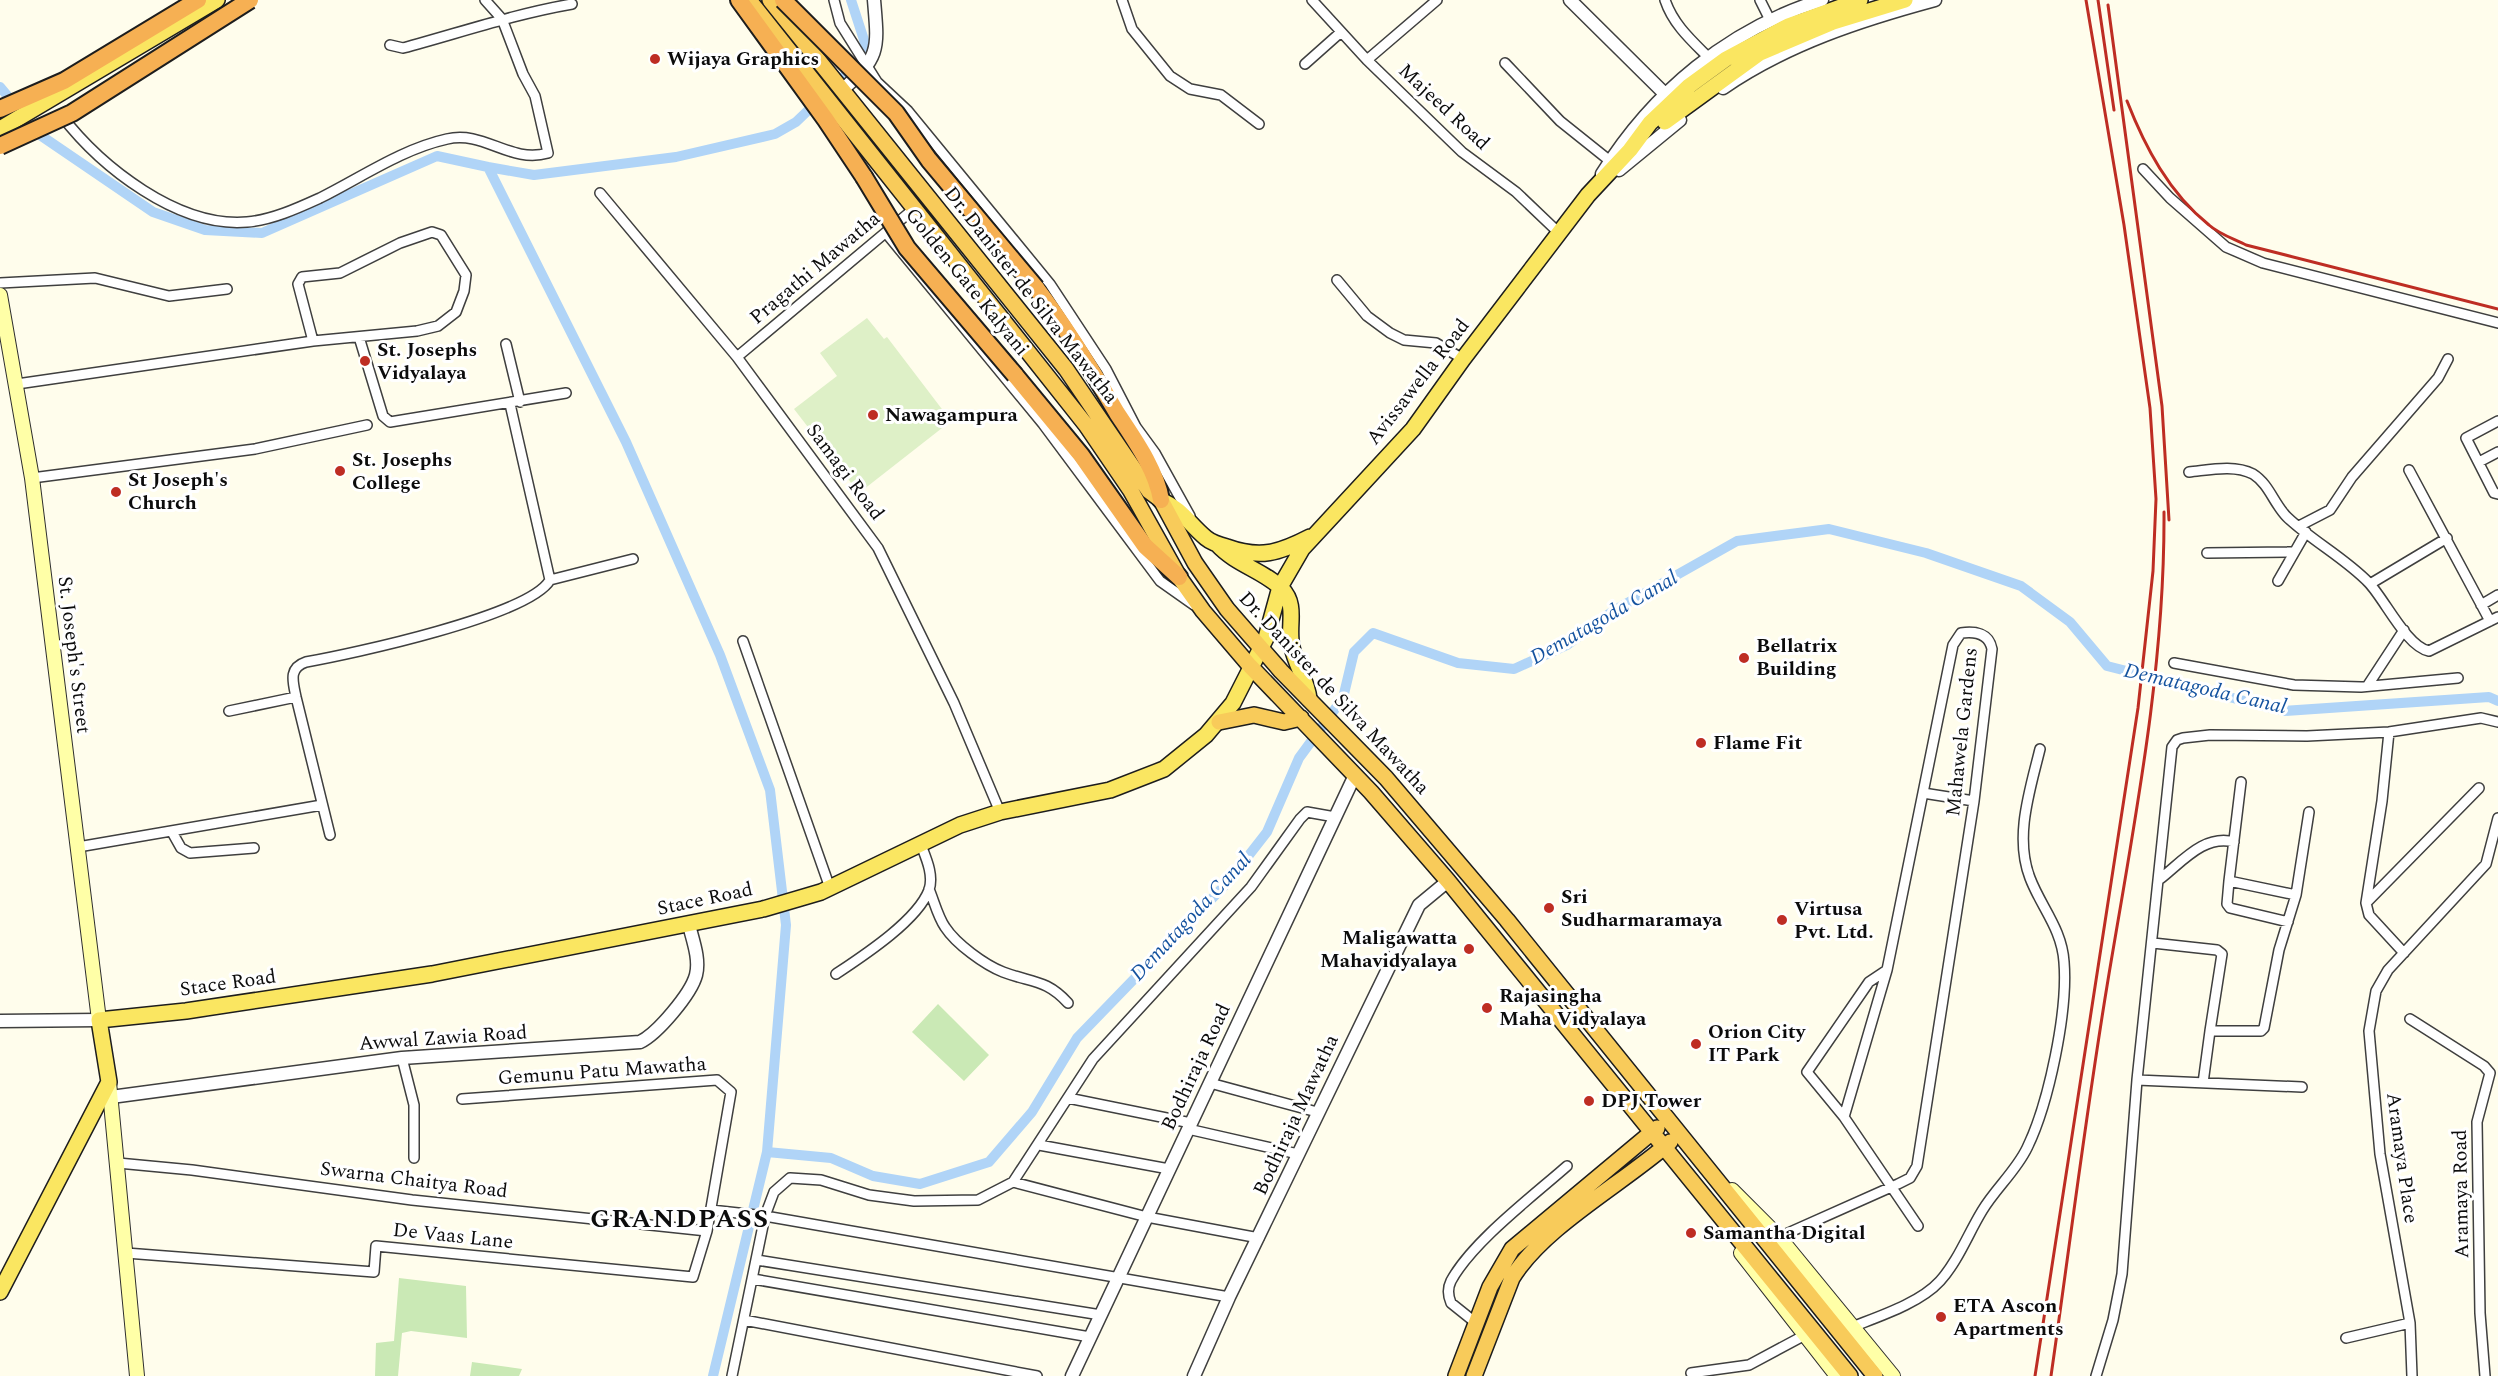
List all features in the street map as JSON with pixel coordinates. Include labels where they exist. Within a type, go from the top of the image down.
[{"type":"highway","points":[[2,121],[198,0]]},
{"type":"highway","points":[[0,148],[72,113],[250,0]]},
{"type":"highway","name":"Golden Gate Kalyani","points":[[739,0],[832,128],[907,248],[1081,455],[1145,546],[1179,577]]},
{"type":"highway","name":"Dr. Danister de Silva Mawatha","points":[[749,0],[916,207],[1086,425],[1149,522],[1179,577],[1203,611],[1250,666],[1355,775],[1448,881],[1663,1149],[1850,1376]]},
{"type":"highway","name":"Dr. Danister de Silva Mawatha","points":[[770,0],[1066,369],[1149,491],[1161,500],[1205,580],[1261,649],[1386,778],[1507,920],[1875,1376]]},
{"type":"highway","points":[[783,0],[896,113],[928,160],[1036,288],[1071,338],[1123,422],[1159,485],[1161,500]]},
{"type":"highway","points":[[1219,722],[1254,715],[1284,722],[1303,720]]},
{"type":"highway","points":[[1456,1376],[1498,1269],[1512,1249],[1667,1120]]},
{"type":"highway","points":[[1473,1376],[1512,1278],[1522,1264],[1562,1227],[1680,1135]]},
{"type":"main road","points":[[2,121],[36,106],[217,0]]},
{"type":"main road","points":[[0,148],[246,0]]},
{"type":"main road","points":[[1630,150],[1650,123],[1689,86],[1726,59],[1788,26],[1860,0]]},
{"type":"main road","points":[[1630,150],[1693,99],[1760,53],[1833,22],[1905,0]]},
{"type":"main road","name":"Avissawella Road","points":[[1250,666],[1261,649],[1280,587],[1302,549],[1413,429],[1463,359],[1588,195],[1630,150]]},
{"type":"main road","name":"St. Joseph's Street","points":[[0,295],[32,478],[99,1020]]},
{"type":"main road","points":[[1161,500],[1176,507],[1229,557],[1280,587],[1291,604],[1292,647],[1313,703]]},
{"type":"main road","points":[[1217,544],[1246,554],[1261,555],[1287,548],[1314,535]]},
{"type":"main road","name":"Stace Road","points":[[99,1020],[186,1011],[432,974],[689,925],[763,909],[814,894],[960,825],[1000,812],[1110,790],[1148,778],[1173,762],[1219,722],[1236,696],[1250,666]]},
{"type":"main road","points":[[99,1020],[118,1163],[137,1376]]},
{"type":"main road","points":[[0,1292],[110,1090]]},
{"type":"main road","points":[[1691,1148],[1779,1237],[1893,1376]]},
{"type":"main road","points":[[1679,1168],[1713,1217],[1837,1376]]},
{"type":"street","points":[[55,116],[110,167],[177,208],[221,221],[247,222],[269,218],[318,199],[399,156],[450,138],[465,137],[479,140],[532,157],[548,153],[535,96],[523,74],[502,19],[485,0]]},
{"type":"street","points":[[834,0],[840,23],[865,65],[915,120],[1050,284],[1106,369],[1136,427],[1155,453],[1198,529]]},
{"type":"street","points":[[842,90],[865,65],[878,43],[873,0]]},
{"type":"street","points":[[1122,0],[1132,29],[1170,76],[1190,89],[1221,96],[1259,124]]},
{"type":"street","name":"Majeed Road","points":[[1311,0],[1367,60],[1462,152],[1516,192],[1559,233]]},
{"type":"street","points":[[1367,60],[1437,0]]},
{"type":"street","points":[[1570,0],[1665,94]]},
{"type":"street","points":[[1665,0],[1668,10],[1684,33],[1708,57]]},
{"type":"street","points":[[1760,0],[1770,20]]},
{"type":"street","points":[[1588,195],[1630,132],[1665,94],[1708,57],[1770,20],[1822,0]]},
{"type":"street","points":[[1588,195],[1699,105],[1770,60],[1855,24],[1935,0]]},
{"type":"street","points":[[390,45],[403,48],[502,19],[572,4]]},
{"type":"street","points":[[1305,64],[1341,32]]},
{"type":"street","points":[[1505,63],[1560,121],[1610,161]]},
{"type":"street","points":[[2143,169],[2170,198],[2226,247],[2254,259],[2498,323]]},
{"type":"street","name":"Samagi Road","points":[[600,193],[736,357],[860,521],[889,566],[954,703],[1000,812]]},
{"type":"street","name":"Pragathi Mawatha","points":[[736,357],[916,207]]},
{"type":"street","points":[[17,384],[313,341],[359,338],[438,326],[456,312],[464,291],[466,275],[441,235],[432,232],[413,238],[340,273],[300,279],[298,284],[313,341]]},
{"type":"street","points":[[886,233],[1042,424],[1160,581],[1203,611]]},
{"type":"street","points":[[0,283],[95,278],[169,296],[227,289]]},
{"type":"street","points":[[1337,280],[1367,316],[1390,333],[1404,340],[1436,343],[1463,359]]},
{"type":"street","points":[[359,338],[383,416],[390,422],[566,393]]},
{"type":"street","points":[[506,344],[520,402]]},
{"type":"street","points":[[2278,581],[2294,552],[2303,529],[2330,510],[2352,477],[2438,378],[2448,359]]},
{"type":"street","points":[[510,404],[550,580]]},
{"type":"street","points":[[2498,421],[2466,438],[2494,493],[2498,495]]},
{"type":"street","points":[[32,478],[255,449],[367,425]]},
{"type":"street","points":[[2479,462],[2498,452]]},
{"type":"street","points":[[2189,472],[2228,468],[2254,475],[2269,491],[2287,517],[2370,584],[2403,630],[2418,647],[2429,651],[2494,619],[2481,605],[2409,470]]},
{"type":"street","points":[[2370,584],[2447,538]]},
{"type":"street","points":[[2207,553],[2294,552]]},
{"type":"street","points":[[330,835],[292,676],[301,664],[412,638],[476,620],[528,597],[544,587],[550,580],[633,559]]},
{"type":"street","points":[[2481,605],[2498,595]]},
{"type":"street","points":[[2368,685],[2403,630]]},
{"type":"street","name":"Mahawela Gardens","points":[[1779,1237],[1910,1178],[1917,1166],[1974,801],[1992,649],[1990,641],[1982,634],[1972,631],[1961,633],[1953,645],[1887,970],[1844,1117]]},
{"type":"street","points":[[743,641],[830,888]]},
{"type":"street","points":[[2174,663],[2294,685],[2368,685],[2458,678]]},
{"type":"street","points":[[230,711],[296,697]]},
{"type":"street","points":[[2096,1376],[2113,1320],[2122,1274],[2138,1080],[2160,879],[2167,782],[2172,747],[2176,740],[2210,735],[2307,736],[2389,732],[2481,718],[2498,722]]},
{"type":"street","points":[[2389,732],[2382,801],[2366,903],[2368,915],[2404,953]]},
{"type":"street","points":[[1852,1327],[1913,1300],[1939,1282],[2026,1149],[2050,1072],[2064,1004],[2064,962],[2060,937],[2031,881],[2025,863],[2025,809],[2040,749]]},
{"type":"street","name":"Bodhiraja Road","points":[[1072,1376],[1355,775]]},
{"type":"street","points":[[2241,782],[2227,904],[2230,908],[2288,922]]},
{"type":"street","points":[[2366,903],[2479,788]]},
{"type":"street","points":[[1923,793],[1974,801]]},
{"type":"street","points":[[78,847],[322,805]]},
{"type":"street","points":[[732,1376],[765,1216],[774,1192],[790,1178],[821,1180],[869,1195],[914,1201],[978,1200],[1013,1182],[1094,1059],[1251,887],[1306,812],[1335,817]]},
{"type":"street","points":[[2210,1031],[2261,1031],[2264,1028],[2296,895],[2309,812]]},
{"type":"street","name":"Aramaya Place","points":[[2412,1376],[2410,1323],[2380,1154],[2369,1031],[2376,991],[2388,970],[2486,864],[2498,818]]},
{"type":"street","points":[[172,832],[181,848],[190,853],[254,848]]},
{"type":"street","points":[[2160,879],[2197,849],[2216,839],[2234,842]]},
{"type":"street","points":[[921,844],[930,874],[929,889],[945,928],[978,959],[1003,972],[1046,984],[1056,990],[1068,1003]]},
{"type":"street","name":"Bodhiraja Mawatha","points":[[1194,1376],[1228,1297],[1259,1238],[1317,1112],[1419,905],[1448,881]]},
{"type":"street","points":[[2229,881],[2296,895]]},
{"type":"street","points":[[836,974],[886,939],[923,899],[929,889]]},
{"type":"street","name":"Awwal Zawia Road","points":[[110,1090],[402,1058],[640,1042],[652,1037],[696,977],[697,959],[689,925]]},
{"type":"street","points":[[2153,943],[2217,950],[2222,954],[2203,1083]]},
{"type":"street","points":[[1887,970],[1869,982],[1807,1072],[1844,1117],[1918,1226]]},
{"type":"street","name":"Aramaya Road","points":[[2410,1019],[2484,1066],[2490,1073],[2477,1122],[2480,1313],[2485,1376]]},
{"type":"street","points":[[0,1021],[99,1020]]},
{"type":"street","points":[[402,1058],[414,1105],[414,1158]]},
{"type":"street","name":"Gemunu Patu Mawatha","points":[[462,1099],[717,1080],[731,1092],[707,1231],[693,1277]]},
{"type":"street","points":[[2138,1080],[2302,1087]]},
{"type":"street","points":[[1210,1083],[1317,1112]]},
{"type":"street","points":[[1068,1098],[1298,1154]]},
{"type":"street","points":[[1039,1145],[1169,1169]]},
{"type":"street","name":"Swarna Chaitya Road","points":[[118,1163],[192,1170],[412,1200],[707,1231]]},
{"type":"street","points":[[1476,1323],[1451,1303],[1448,1290],[1452,1280],[1486,1237],[1567,1166]]},
{"type":"street","points":[[1013,1182],[1147,1217],[1259,1238]]},
{"type":"street","points":[[711,1209],[765,1216],[1117,1280],[1228,1297]]},
{"type":"street","name":"De Vaas Lane","points":[[126,1253],[374,1272],[376,1246],[693,1277]]},
{"type":"street","points":[[757,1260],[1101,1316]]},
{"type":"street","points":[[753,1279],[1090,1337]]},
{"type":"street","points":[[744,1320],[1036,1376]]},
{"type":"street","points":[[2346,1338],[2410,1323]]},
{"type":"street","points":[[1691,1373],[1749,1365],[1805,1335]]},
{"type":"green space","name":"Nawagampura","points":[[867,318],[884,339],[887,337],[951,421],[859,493],[794,409],[837,376],[820,353]]},
{"type":"green space","points":[[938,1004],[989,1055],[964,1081],[912,1032]]},
{"type":"green space","points":[[399,1278],[466,1286],[467,1338],[411,1331],[402,1333],[398,1376],[375,1376],[376,1343],[394,1341]]},
{"type":"green space","points":[[472,1362],[522,1369],[519,1376],[470,1376]]},
{"type":"waterway","points":[[488,167],[534,175],[676,157],[775,134],[796,122],[866,55],[864,40],[851,0]]},
{"type":"waterway","points":[[0,87],[40,135],[153,212],[205,230],[262,233],[437,156],[488,167],[626,442],[720,655],[770,790],[786,925],[767,1152],[713,1376]]},
{"type":"waterway","name":"Dematagoda Canal","points":[[767,1152],[831,1158],[873,1176],[920,1184],[989,1162],[1032,1112],[1077,1038],[1228,882],[1267,832],[1299,758],[1343,698],[1354,652],[1373,633],[1458,663],[1514,669],[1567,645],[1613,611],[1737,541],[1829,529],[1926,553],[2021,586],[2070,622],[2107,666],[2284,711],[2489,697],[2498,701]]},
{"type":"railway","points":[[2035,1376],[2138,708],[2153,571],[2156,499],[2150,408],[2124,225],[2086,0]]},
{"type":"railway","points":[[2098,0],[2114,110]]},
{"type":"railway","points":[[2108,5],[2162,406],[2169,520]]},
{"type":"railway","points":[[2127,101],[2150,152],[2170,184],[2195,212],[2222,234],[2246,245],[2498,309]]},
{"type":"railway","points":[[2051,1376],[2092,1079],[2154,688],[2163,571],[2164,512]]},
{"type":"place","name":"Wijaya Graphics","points":[[655,59]]},
{"type":"place","name":"St. Josephs Vidyalaya","points":[[365,361]]},
{"type":"place","name":"Nawagampura","points":[[873,415]]},
{"type":"place","name":"St. Josephs College","points":[[340,471]]},
{"type":"place","name":"St Joseph's Church","points":[[116,492]]},
{"type":"place","name":"Bellatrix Building","points":[[1744,658]]},
{"type":"place","name":"Flame Fit","points":[[1701,743]]},
{"type":"place","name":"Sri Sudharmaramaya","points":[[1549,908]]},
{"type":"place","name":"Virtusa Pvt. Ltd.","points":[[1782,920]]},
{"type":"place","name":"Maligawatta Mahavidyalaya","points":[[1469,949]]},
{"type":"place","name":"Rajasingha Maha Vidyalaya","points":[[1487,1008]]},
{"type":"place","name":"Orion City IT Park","points":[[1696,1044]]},
{"type":"place","name":"DPJ Tower","points":[[1589,1101]]},
{"type":"place","name":"Samantha Digital","points":[[1691,1233]]},
{"type":"place","name":"ETA Ascon Apartments","points":[[1941,1317]]},
{"type":"district","name":"GRANDPASS","points":[[680,1219]]}]
